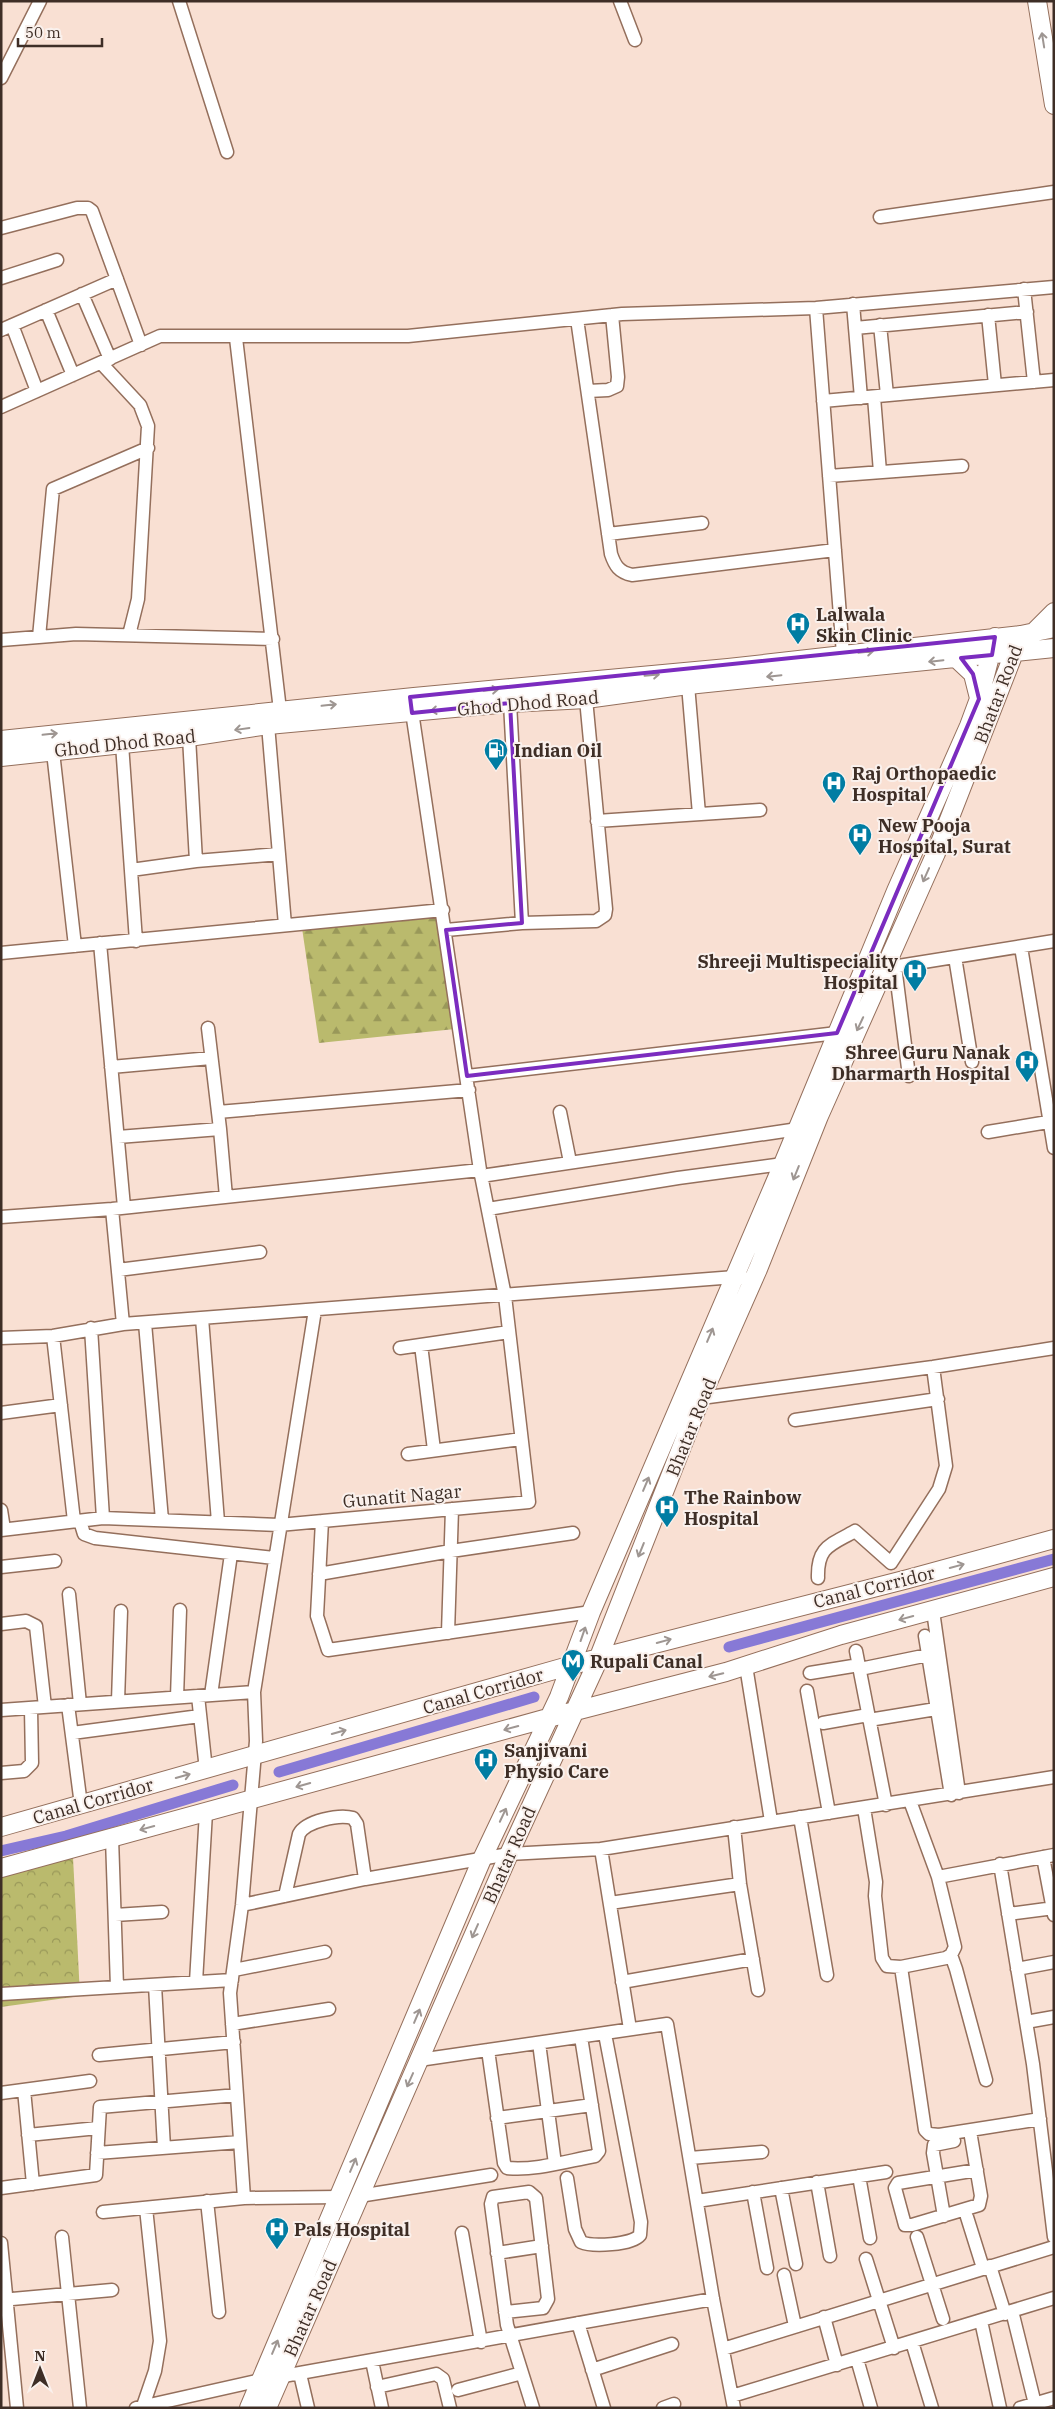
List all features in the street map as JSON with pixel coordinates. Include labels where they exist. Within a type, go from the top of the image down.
[{"type":"main road","points":[[1037,1],[1054,105]]},
{"type":"main road","name":"Bhatar Road","points":[[267,2408],[418,2060],[598,1658],[701,1398],[754,1280],[819,1116],[890,967],[997,694],[1016,653],[1028,633],[1054,612]]},
{"type":"main road","points":[[1,740],[280,710],[411,705],[995,637],[1054,628]]},
{"type":"main road","name":"Bhatar Road","points":[[249,2408],[482,1859],[572,1665],[591,1612],[798,1129],[866,961],[980,699],[995,637]]},
{"type":"main road","points":[[997,694],[1024,664],[1054,648]]},
{"type":"main road","name":"Ghod Dhod Road","points":[[1,757],[189,737],[411,705],[586,699],[688,685],[1054,648]]},
{"type":"main road","points":[[957,659],[973,674],[980,699]]},
{"type":"main road","name":"Canal Corridor","points":[[1,1827],[572,1665],[908,1579],[1054,1539]]},
{"type":"main road","points":[[1,1868],[548,1718],[746,1666],[841,1635],[1054,1577]]},
{"type":"street","points":[[1,78],[40,1]]},
{"type":"street","points":[[180,1],[227,152]]},
{"type":"street","points":[[620,1],[635,40]]},
{"type":"street","points":[[880,217],[1054,192]]},
{"type":"street","points":[[1,228],[77,208],[88,208],[141,345]]},
{"type":"street","points":[[1,278],[57,260]]},
{"type":"street","points":[[38,391],[7,327],[116,279]]},
{"type":"street","points":[[1,407],[160,336],[236,338],[408,336],[612,316],[816,308],[1054,286]]},
{"type":"street","points":[[1024,289],[1034,382]]},
{"type":"street","points":[[82,294],[106,361],[144,410],[148,426],[138,599],[129,636]]},
{"type":"street","points":[[853,304],[855,328],[880,472]]},
{"type":"street","points":[[816,308],[843,654]]},
{"type":"street","points":[[46,310],[73,375]]},
{"type":"street","points":[[855,328],[1027,312]]},
{"type":"street","points":[[988,315],[995,385]]},
{"type":"street","points":[[588,391],[608,390],[617,386],[618,377],[612,316]]},
{"type":"street","points":[[578,319],[608,534],[615,565],[622,572],[632,575],[835,550]]},
{"type":"street","points":[[880,325],[887,395]]},
{"type":"street","points":[[236,338],[274,639],[280,710]]},
{"type":"street","points":[[823,401],[1054,380]]},
{"type":"street","points":[[39,637],[53,489],[148,448]]},
{"type":"street","points":[[829,476],[962,466]]},
{"type":"street","points":[[608,534],[702,523]]},
{"type":"street","points":[[1,640],[76,634],[274,639]]},
{"type":"street","points":[[688,685],[699,814]]},
{"type":"street","points":[[446,930],[522,923],[596,921],[605,915],[606,909],[586,699]]},
{"type":"street","points":[[510,703],[522,923]]},
{"type":"street","points":[[408,1454],[521,1439],[504,1296],[481,1173],[411,705]]},
{"type":"street","points":[[268,725],[285,926]]},
{"type":"street","points":[[189,737],[196,861]]},
{"type":"street","points":[[122,744],[136,941]]},
{"type":"street","points":[[53,752],[75,946]]},
{"type":"street","points":[[597,820],[760,810]]},
{"type":"street","points":[[131,870],[196,861],[279,854]]},
{"type":"street","points":[[2,950],[136,941],[443,910]]},
{"type":"street","points":[[866,961],[890,967],[1021,948],[1054,941]]},
{"type":"street","points":[[100,943],[118,1137],[118,1270],[123,1324]]},
{"type":"street","points":[[1021,948],[1052,1121],[1054,1148]]},
{"type":"street","points":[[955,957],[972,1062]]},
{"type":"street","points":[[890,967],[909,1076]]},
{"type":"street","points":[[208,1028],[226,1197]]},
{"type":"street","points":[[467,1076],[837,1033]]},
{"type":"street","points":[[111,1068],[211,1058]]},
{"type":"street","points":[[218,1112],[469,1090]]},
{"type":"street","points":[[560,1112],[570,1162]]},
{"type":"street","points":[[988,1132],[1052,1121]]},
{"type":"street","points":[[118,1137],[220,1129]]},
{"type":"street","points":[[1,1217],[118,1208],[481,1173],[798,1129]]},
{"type":"street","points":[[488,1209],[678,1178],[783,1164]]},
{"type":"street","points":[[118,1270],[260,1252]]},
{"type":"street","points":[[1,1338],[53,1336],[123,1324],[735,1277],[754,1280]]},
{"type":"street","points":[[244,2198],[230,1993],[242,1905],[255,1756],[254,1692],[314,1310]]},
{"type":"street","points":[[202,1318],[218,1522]]},
{"type":"street","points":[[145,1323],[162,1520]]},
{"type":"street","points":[[91,1328],[103,1518]]},
{"type":"street","points":[[400,1348],[509,1332]]},
{"type":"street","points":[[53,1336],[77,1521],[84,1534],[274,1558]]},
{"type":"street","points":[[421,1345],[434,1450]]},
{"type":"street","points":[[701,1398],[933,1367],[1054,1348]]},
{"type":"street","points":[[818,1578],[817,1562],[825,1549],[855,1531],[891,1563],[940,1489],[946,1466],[933,1367]]},
{"type":"street","points":[[795,1420],[938,1399]]},
{"type":"street","points":[[1,1413],[61,1405]]},
{"type":"street","name":"Gunatit Nagar","points":[[3,1530],[103,1518],[279,1525],[528,1502],[521,1439]]},
{"type":"street","points":[[448,1632],[452,1509]]},
{"type":"street","points":[[1,1510],[3,1530]]},
{"type":"street","points":[[322,1521],[317,1616],[328,1650],[591,1612]]},
{"type":"street","points":[[319,1574],[450,1551],[573,1533]]},
{"type":"street","points":[[206,1770],[200,1716],[231,1554]]},
{"type":"street","points":[[1,1567],[55,1561]]},
{"type":"street","points":[[70,1594],[74,1705],[72,1733],[81,1805]]},
{"type":"street","points":[[177,1697],[180,1610]]},
{"type":"street","points":[[933,1610],[955,1794]]},
{"type":"street","points":[[118,1702],[121,1611]]},
{"type":"street","points":[[1,1624],[26,1621],[36,1626],[45,1707]]},
{"type":"street","points":[[925,1636],[936,1710],[955,1794]]},
{"type":"street","points":[[856,1651],[886,1804]]},
{"type":"street","points":[[810,1673],[928,1655]]},
{"type":"street","points":[[746,1666],[772,1822]]},
{"type":"street","points":[[807,1691],[829,1813]]},
{"type":"street","points":[[1,1710],[254,1692]]},
{"type":"street","points":[[1,1774],[24,1771],[32,1763],[31,1708]]},
{"type":"street","points":[[823,1722],[936,1710]]},
{"type":"street","points":[[72,1733],[200,1716]]},
{"type":"street","points":[[242,1905],[365,1879],[509,1854],[601,1849],[1054,1777]]},
{"type":"street","points":[[910,1801],[938,1877],[955,1946],[951,1956],[956,1968],[986,2080]]},
{"type":"street","points":[[864,1808],[876,1882],[875,1896],[882,1958],[887,1966],[901,1967],[951,1956]]},
{"type":"street","points":[[196,1982],[206,1812]]},
{"type":"street","points":[[285,1896],[299,1834],[302,1829],[313,1823],[346,1816],[353,1818],[357,1824],[365,1879]]},
{"type":"street","points":[[800,1817],[827,1975]]},
{"type":"street","points":[[734,1828],[740,1884],[758,1990]]},
{"type":"street","points":[[112,1838],[117,1987]]},
{"type":"street","points":[[601,1849],[630,2030]]},
{"type":"street","points":[[938,1877],[1048,1856],[1053,1910],[1008,1914]]},
{"type":"street","points":[[1000,1864],[1026,2022],[1054,2237]]},
{"type":"street","points":[[610,1903],[740,1884]]},
{"type":"street","points":[[115,1915],[162,1912]]},
{"type":"street","points":[[1,1994],[196,1982],[233,1975],[325,1952]]},
{"type":"street","points":[[622,1982],[753,1959]]},
{"type":"street","points":[[1017,1968],[1054,1962]]},
{"type":"street","points":[[901,1967],[925,2130],[929,2134],[939,2135],[1040,2121]]},
{"type":"street","points":[[155,1985],[164,2148]]},
{"type":"street","points":[[232,2024],[329,2009]]},
{"type":"street","points":[[1026,2022],[1054,2017]]},
{"type":"street","points":[[418,2060],[667,2024],[713,2299],[733,2402],[836,2365],[1054,2298]]},
{"type":"street","points":[[567,2178],[575,2229],[581,2242],[590,2245],[630,2241],[640,2235],[641,2222],[604,2034]]},
{"type":"street","points":[[488,2050],[496,2118],[504,2163],[507,2168],[516,2169],[555,2164],[595,2156],[599,2151],[581,2037]]},
{"type":"street","points":[[99,2055],[234,2042]]},
{"type":"street","points":[[539,2043],[555,2164]]},
{"type":"street","points":[[1,2093],[90,2081]]},
{"type":"street","points":[[24,2090],[33,2184]]},
{"type":"street","points":[[1,2188],[96,2175],[100,2107],[237,2095]]},
{"type":"street","points":[[496,2118],[592,2106]]},
{"type":"street","points":[[944,2216],[933,2153],[934,2145],[1040,2121]]},
{"type":"street","points":[[28,2135],[98,2128]]},
{"type":"street","points":[[971,2137],[977,2170],[982,2202],[979,2205],[944,2216],[912,2225],[905,2225],[894,2188],[898,2183],[977,2170]]},
{"type":"street","points":[[97,2153],[240,2142]]},
{"type":"street","points":[[690,2158],[762,2152]]},
{"type":"street","points":[[697,2201],[886,2172]]},
{"type":"street","points":[[360,2196],[491,2175]]},
{"type":"street","points":[[858,2176],[870,2238]]},
{"type":"street","points":[[817,2182],[830,2256]]},
{"type":"street","points":[[781,2188],[796,2264]]},
{"type":"street","points":[[505,2312],[543,2308],[548,2300],[536,2198],[529,2192],[493,2197],[491,2204],[505,2312],[510,2336],[533,2408]]},
{"type":"street","points":[[753,2192],[767,2268]]},
{"type":"street","points":[[103,2212],[244,2198],[339,2197]]},
{"type":"street","points":[[207,2202],[219,2312]]},
{"type":"street","points":[[140,2407],[156,2371],[160,2341],[146,2208]]},
{"type":"street","points":[[967,2217],[1008,2312],[1034,2404]]},
{"type":"street","points":[[462,2233],[481,2342]]},
{"type":"street","points":[[62,2238],[80,2408]]},
{"type":"street","points":[[917,2238],[943,2319]]},
{"type":"street","points":[[1,2243],[4,2299],[17,2408]]},
{"type":"street","points":[[497,2253],[542,2246]]},
{"type":"street","points":[[722,2349],[1054,2247]]},
{"type":"street","points":[[866,2259],[894,2348]]},
{"type":"street","points":[[784,2276],[795,2326]]},
{"type":"street","points":[[4,2299],[68,2292],[112,2290]]},
{"type":"street","points":[[140,2407],[261,2380],[713,2299]]},
{"type":"street","points":[[824,2317],[836,2365]]},
{"type":"street","points":[[980,2321],[1000,2408]]},
{"type":"street","points":[[578,2323],[604,2408]]},
{"type":"street","points":[[912,2342],[932,2408]]},
{"type":"street","points":[[592,2370],[672,2344]]},
{"type":"street","points":[[857,2359],[871,2408]]},
{"type":"street","points":[[372,2361],[382,2408]]},
{"type":"street","points":[[458,2390],[522,2373]]},
{"type":"street","points":[[300,2374],[308,2408]]},
{"type":"street","points":[[378,2387],[436,2374],[443,2380],[450,2408]]},
{"type":"street","points":[[1020,2408],[1054,2398]]},
{"type":"highlighted area","points":[[995,637],[992,655],[961,658],[973,674],[979,699],[837,1033],[467,1076],[446,930],[522,923],[510,703],[412,713],[410,697]]},
{"type":"green space","points":[[439,914],[455,1029],[319,1043],[302,928]]},
{"type":"green space","points":[[73,1857],[80,1996],[1,2007],[1,1876]]},
{"type":"waterway","points":[[729,1647],[1054,1559]]},
{"type":"waterway","points":[[279,1772],[534,1697]]},
{"type":"waterway","points":[[1,1851],[66,1836],[233,1785]]},
{"type":"place","name":"Lalwala Skin Clinic","points":[[798,645]]},
{"type":"place","name":"Indian Oil","points":[[496,771]]},
{"type":"place","name":"Raj Orthopaedic Hospital","points":[[834,804]]},
{"type":"place","name":"New Pooja Hospital, Surat","points":[[860,856]]},
{"type":"place","name":"Shreeji Multispeciality Hospital","points":[[915,992]]},
{"type":"place","name":"Shree Guru Nanak Dharmarth Hospital","points":[[1027,1083]]},
{"type":"place","name":"The Rainbow Hospital","points":[[667,1528]]},
{"type":"place","name":"Rupali Canal","points":[[573,1682]]},
{"type":"place","name":"Sanjivani Physio Care","points":[[486,1781]]},
{"type":"place","name":"Pals Hospital","points":[[277,2250]]}]
